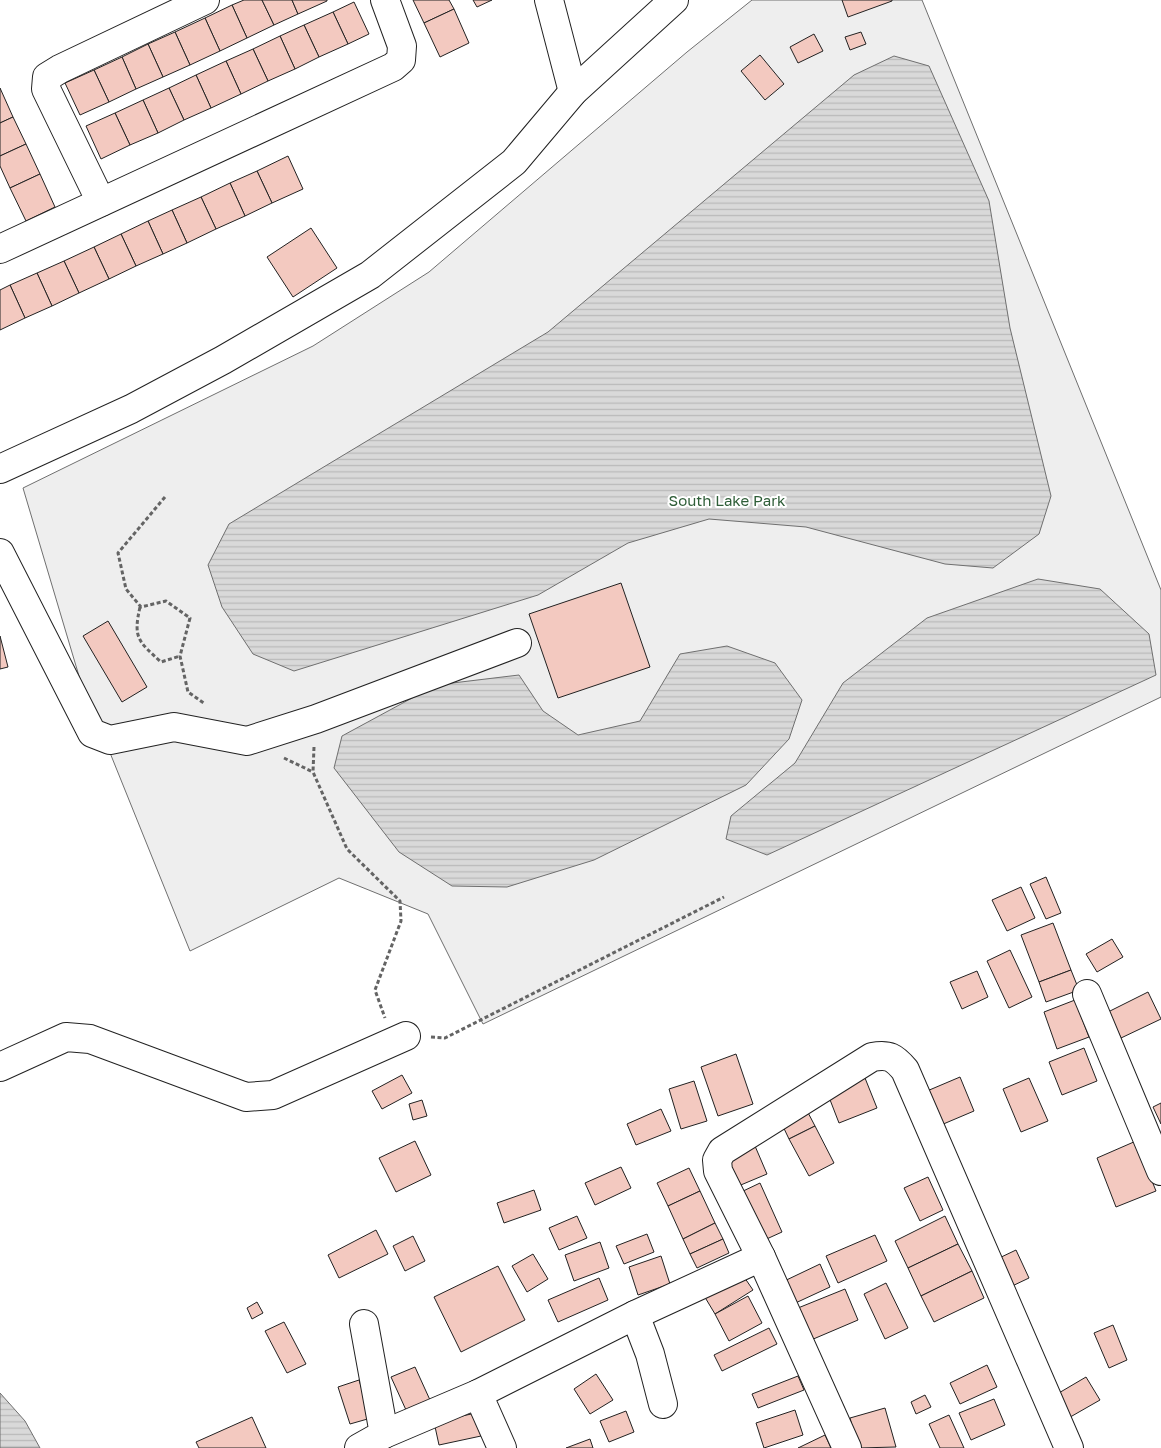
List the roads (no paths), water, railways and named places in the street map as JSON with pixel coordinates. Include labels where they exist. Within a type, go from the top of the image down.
[{"type":"street","points":[[101,202],[46,89],[47,77],[60,68],[205,0]]},
{"type":"street","points":[[0,249],[393,67],[401,60],[402,46],[385,0]]},
{"type":"street","points":[[548,0],[573,92]]},
{"type":"street","points":[[0,468],[131,408],[190,378],[370,275],[514,162],[573,92],[674,0]]},
{"type":"street","points":[[0,552],[92,733],[110,740],[174,728],[247,741],[316,719],[517,643]]},
{"type":"street","points":[[1087,994],[1161,1171]]},
{"type":"street","points":[[0,1067],[66,1037],[90,1039],[246,1097],[273,1095],[400,1038]]},
{"type":"street","points":[[847,1448],[762,1257],[718,1170],[717,1160],[722,1151],[872,1057],[885,1055],[894,1057],[905,1070],[1069,1448]]},
{"type":"street","points":[[360,1448],[384,1434],[478,1394],[635,1315],[762,1257]]},
{"type":"street","points":[[635,1315],[650,1354],[664,1404]]},
{"type":"street","points":[[364,1324],[384,1434]]},
{"type":"street","points":[[478,1394],[502,1448]]},
{"type":"park label","name":"South Lake Park","points":[[727,500]]}]
